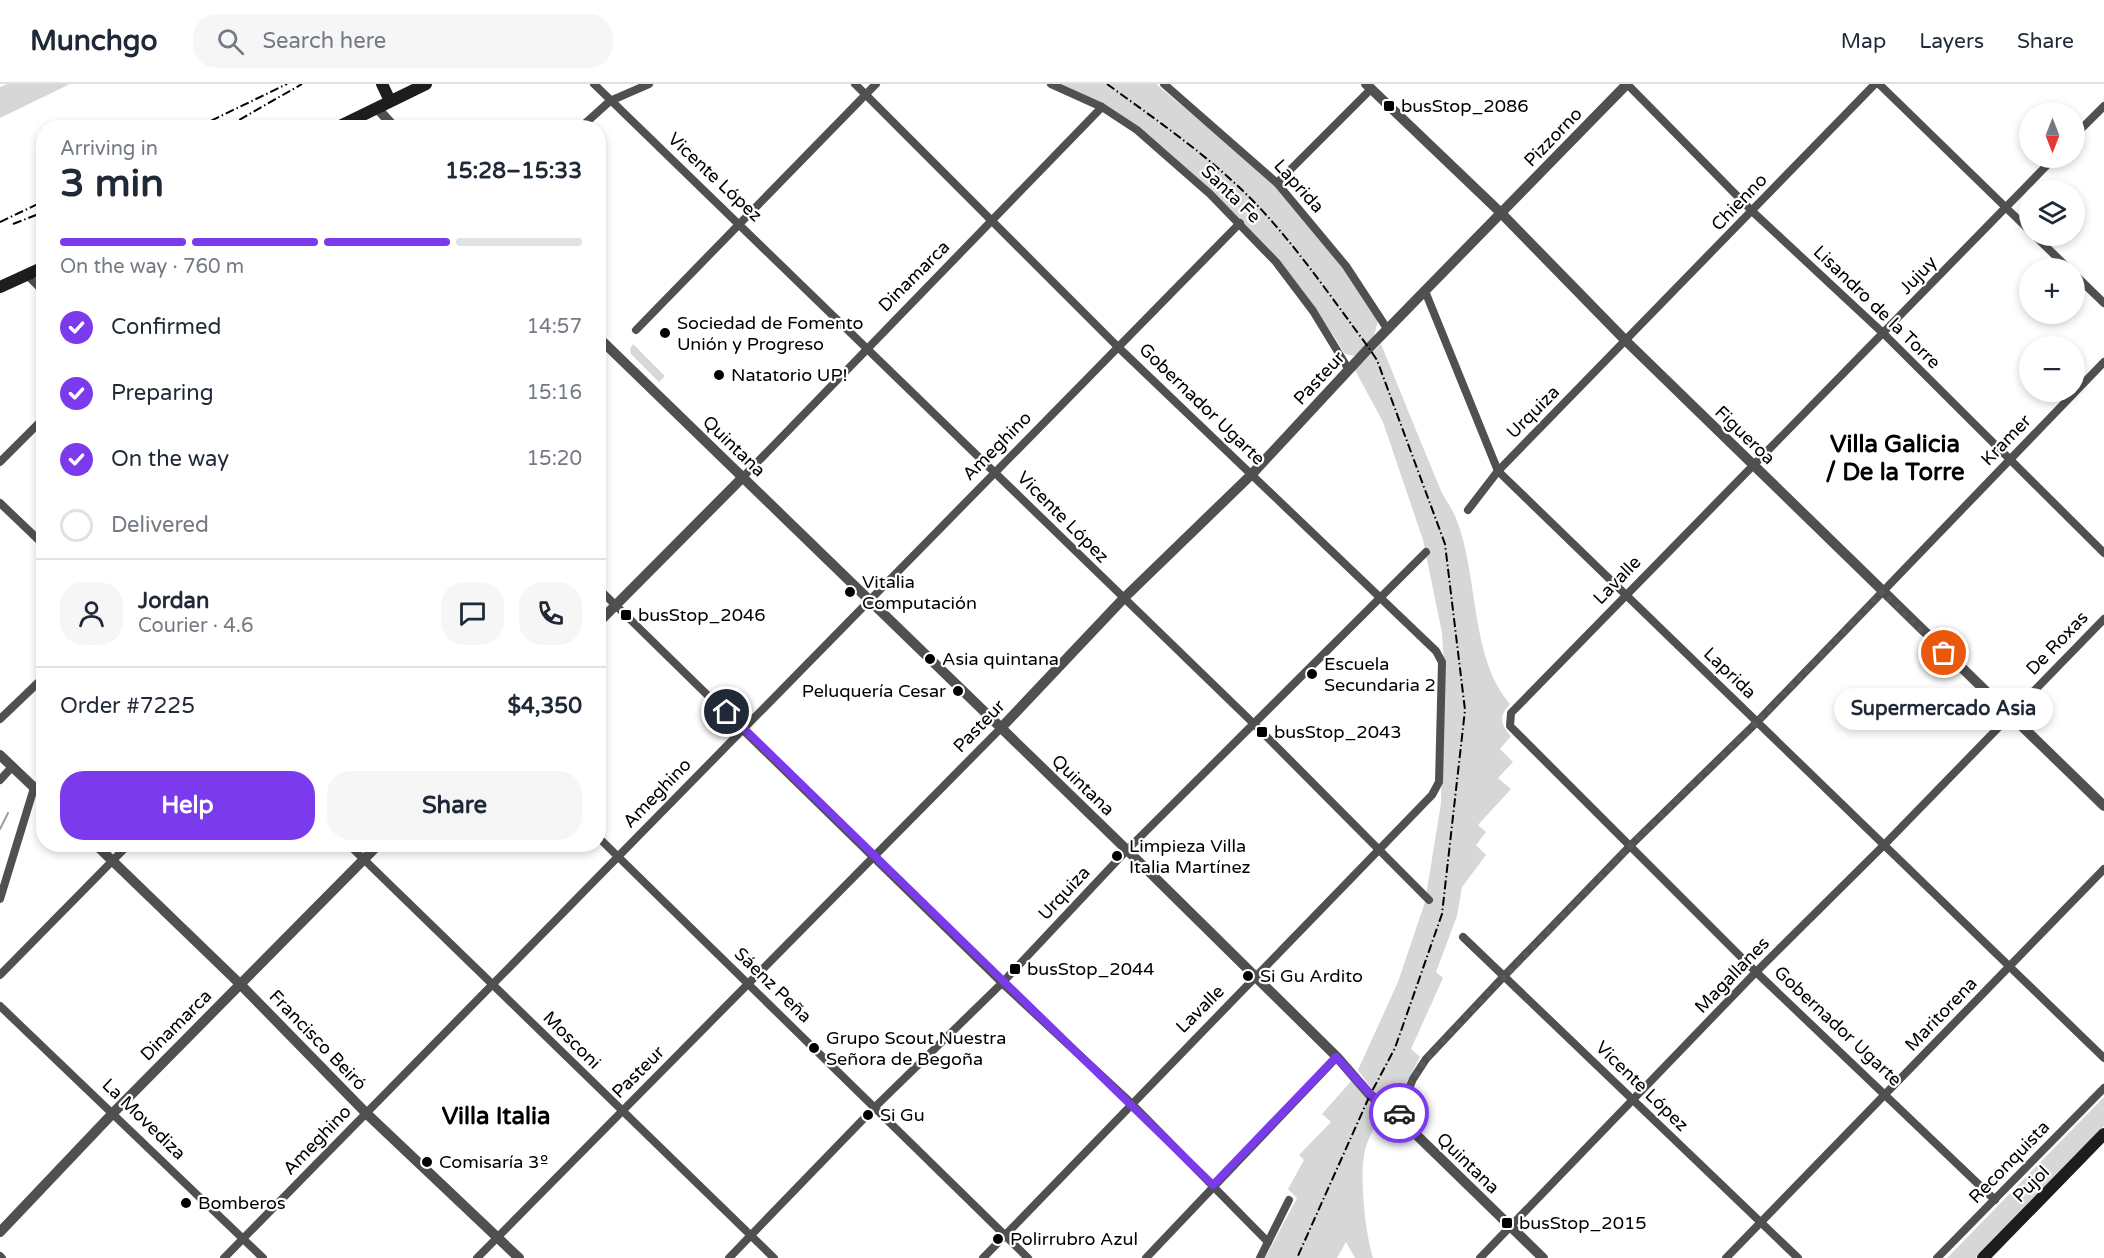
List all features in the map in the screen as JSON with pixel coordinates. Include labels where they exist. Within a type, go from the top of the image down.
[{"type":"main road","points":[[382,84],[390,101]]},
{"type":"main road","points":[[352,120],[426,84]]},
{"type":"main road","points":[[0,287],[36,271]]},
{"type":"main road","name":"Pujol","points":[[1983,1258],[2104,1134]]},
{"type":"street","name":"Vicente López","points":[[594,84],[739,222],[1123,599],[1253,723],[1429,900]]},
{"type":"street","points":[[589,120],[610,101],[649,84]]},
{"type":"street","name":"Gobernador Ugarte","points":[[855,84],[1118,347],[1436,651],[1442,662],[1439,782]]},
{"type":"street","points":[[636,330],[876,84]]},
{"type":"street","name":"Santa Fe","points":[[1051,84],[1102,106],[1137,130],[1239,223],[1276,262],[1313,311],[1349,370]]},
{"type":"street","name":"Laprida","points":[[1164,84],[1277,183],[1346,266],[1388,330]]},
{"type":"street","name":"Lisandro de la Torre","points":[[1627,84],[1753,212],[1884,333],[2009,461],[2104,553]]},
{"type":"street","name":"Pizzorno","points":[[1502,213],[1627,84]]},
{"type":"street","points":[[1877,84],[2019,220]]},
{"type":"street","name":"Chienno","points":[[1626,341],[1877,84]]},
{"type":"street","points":[[1277,183],[1368,86]]},
{"type":"street","name":"Figueroa","points":[[1368,86],[1502,213],[1626,341],[2009,717],[2104,806]]},
{"type":"street","name":"Dinamarca","points":[[606,615],[1102,106]]},
{"type":"street","points":[[2085,125],[2104,106]]},
{"type":"street","points":[[377,108],[387,120]]},
{"type":"street","name":"Jujuy","points":[[1752,465],[2044,168]]},
{"type":"street","name":"Pasteur","points":[[477,1258],[1001,728],[1123,599],[1252,474],[1349,370],[1502,213]]},
{"type":"street","name":"Ameghino","points":[[224,1258],[491,983],[744,729],[1239,223]]},
{"type":"street","points":[[2045,246],[2058,258]]},
{"type":"street","points":[[27,275],[36,283]]},
{"type":"street","points":[[2085,285],[2104,303]]},
{"type":"street","name":"Laprida","points":[[1425,291],[1498,471],[2104,1058]]},
{"type":"street","name":"Urquiza","points":[[1468,510],[1498,471],[1626,341]]},
{"type":"street","name":"Quintana","points":[[606,345],[868,602],[1127,850],[1336,1057],[1371,1095],[1397,1116],[1543,1258]]},
{"type":"street","name":"Kramer","points":[[1397,1116],[1413,1079],[1426,1059],[1631,845],[1757,722],[2104,362]]},
{"type":"street","points":[[0,462],[36,426]]},
{"type":"street","name":"Lavalle","points":[[1509,720],[1511,713],[1752,465]]},
{"type":"street","points":[[0,503],[36,537]]},
{"type":"street","name":"Urquiza","points":[[729,1258],[875,1107],[1002,982],[1127,850],[1426,552]]},
{"type":"street","points":[[606,596],[1002,982],[1131,1103],[1268,1242]]},
{"type":"street","name":"De Roxas","points":[[2009,717],[2104,619]]},
{"type":"street","points":[[0,719],[36,685]]},
{"type":"street","name":"Magallanes","points":[[1480,1258],[1756,972],[2009,717]]},
{"type":"street","name":"Gobernador Ugarte","points":[[1509,720],[1510,726],[1756,972],[1995,1200]]},
{"type":"street","points":[[0,755],[34,788],[0,899]]},
{"type":"street","points":[[0,780],[12,767]]},
{"type":"street","name":"Lavalle","points":[[982,1258],[1380,850],[1432,795],[1439,782]]},
{"type":"street","name":"Sáenz Peña","points":[[606,845],[1028,1258]]},
{"type":"street","name":"Francisco Beiró","points":[[103,852],[240,984],[366,1113],[519,1258]]},
{"type":"street","points":[[0,975],[121,852]]},
{"type":"street","name":"Mosconi","points":[[356,852],[621,1112],[774,1258]]},
{"type":"street","name":"Dinamarca","points":[[0,1232],[114,1112],[372,852]]},
{"type":"street","name":"Maritorena","points":[[1726,1258],[2104,869]]},
{"type":"street","name":"Vicente López","points":[[1463,937],[1506,975],[1633,1102],[1798,1258]]},
{"type":"street","name":"La Movediza","points":[[0,1006],[114,1112],[263,1258]]},
{"type":"street","points":[[1146,1258],[1336,1057]]},
{"type":"street","name":"Reconquista","points":[[1937,1258],[2104,1088]]},
{"type":"street","points":[[1260,1258],[1289,1200]]},
{"type":"shaded area","points":[[7,84],[70,84],[0,118],[0,87]]},
{"type":"shaded area","points":[[1060,84],[1156,84],[1267,177],[1343,267],[1378,321],[1373,339],[1354,356],[1345,354],[1310,302],[1272,255],[1208,189],[1126,121],[1079,92]]},
{"type":"shaded area","points":[[633,344],[665,376],[659,382],[631,354],[630,349]]},
{"type":"shaded area","points":[[1381,344],[1442,493],[1457,521],[1469,567],[1481,641],[1497,685],[1510,704],[1502,720],[1511,736],[1500,749],[1513,762],[1498,778],[1511,789],[1478,825],[1486,832],[1476,845],[1486,855],[1462,887],[1457,916],[1436,972],[1443,978],[1411,1049],[1420,1057],[1398,1099],[1391,1105],[1376,1095],[1358,1070],[1398,982],[1425,902],[1441,803],[1444,662],[1442,633],[1423,540],[1383,422],[1355,370]]},
{"type":"shaded area","points":[[1352,1080],[1382,1111],[1367,1144],[1363,1166],[1364,1206],[1373,1258],[1355,1258],[1346,1242],[1337,1258],[1265,1258],[1297,1198],[1288,1189],[1304,1160],[1299,1155],[1331,1122],[1322,1114]]},
{"type":"shaded area","points":[[2104,1097],[2104,1126],[1976,1258],[1947,1258]]},
{"type":"waterway","points":[[0,829],[8,813]]},
{"type":"railway","points":[[213,120],[287,84]]},
{"type":"railway","points":[[239,120],[302,84]]},
{"type":"railway","points":[[1107,84],[1203,156],[1256,204],[1301,256],[1369,348],[1377,360],[1445,544],[1465,710],[1442,914],[1395,1048],[1370,1095],[1297,1258]]},
{"type":"railway","points":[[0,222],[36,205]]},
{"type":"railway","points":[[13,224],[36,215]]},
{"type":"way so far","points":[[1399,1113],[1413,1079],[1426,1059],[1631,845],[1757,722],[1882,592],[1944,653]]},
{"type":"place","name":"busStop_2086","points":[[1389,106]]},
{"type":"place","name":"Sociedad de Fomento Unión y Progreso","points":[[665,333]]},
{"type":"place","name":"Natatorio UP!","points":[[719,375]]},
{"type":"place","name":"Vitalia Computación","points":[[850,592]]},
{"type":"place","name":"busStop_2046","points":[[626,615]]},
{"type":"place","name":"Supermercado Asia","points":[[1944,653]]},
{"type":"place","name":"Asia quintana","points":[[930,659]]},
{"type":"place","name":"Escuela Secundaria 2","points":[[1312,674]]},
{"type":"place","name":"Peluquería Cesar","points":[[958,691]]},
{"type":"place","name":"busStop_2043","points":[[1262,732]]},
{"type":"place","name":"Limpieza Villa Italia Martínez","points":[[1117,856]]},
{"type":"place","name":"busStop_2044","points":[[1015,969]]},
{"type":"place","name":"Si Gu Ardito","points":[[1248,976]]},
{"type":"place","name":"Grupo Scout Nuestra Señora de Begoña","points":[[814,1048]]},
{"type":"place","name":"Si Gu","points":[[868,1115]]},
{"type":"place","name":"Comisaría 3º","points":[[427,1162]]},
{"type":"place","name":"Bomberos","points":[[186,1203]]},
{"type":"place","name":"busStop_2015","points":[[1507,1223]]},
{"type":"place","name":"Polirrubro Azul","points":[[998,1239]]},
{"type":"district","name":"Villa Galicia / De la Torre","points":[[1895,458]]},
{"type":"district","name":"Villa Italia","points":[[496,1116]]},
{"type":"route","points":[[727,712],[1213,1185],[1336,1057],[1371,1095],[1397,1116],[1399,1113]]}]
